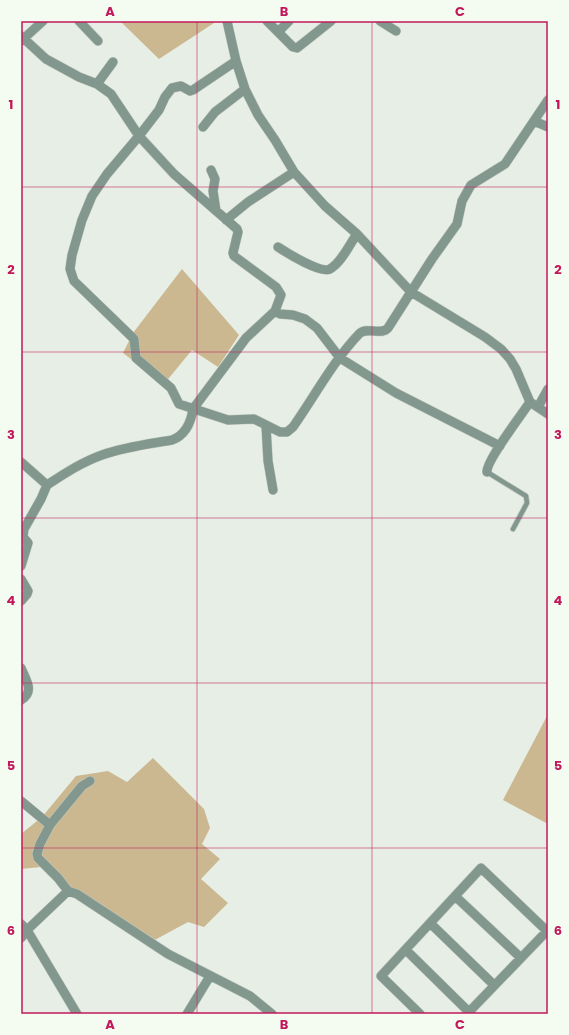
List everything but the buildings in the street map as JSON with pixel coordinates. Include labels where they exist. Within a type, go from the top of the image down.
[{"type":"street","points":[[21,566],[28,543],[24,537],[24,529],[47,485],[73,469],[101,455],[126,448],[177,438],[191,421],[193,409],[246,338],[274,311],[281,295],[279,291],[234,256],[233,253],[238,232],[236,228],[174,174],[139,136],[111,94],[97,84],[79,77],[46,59],[22,38],[43,21]]},
{"type":"street","points":[[79,21],[98,41]]},
{"type":"street","points":[[227,21],[236,61],[245,89],[258,115],[294,172],[325,206],[357,234],[410,292],[478,333],[501,349],[516,369],[534,405],[548,414]]},
{"type":"street","points":[[267,21],[293,47],[297,48],[331,21]]},
{"type":"street","points":[[278,32],[289,21]]},
{"type":"street","points":[[380,21],[396,31]]},
{"type":"street","points":[[236,61],[193,90],[190,91],[181,86],[172,88],[165,97],[159,110],[107,174],[92,196],[82,220],[70,269],[74,281],[134,339],[136,358],[171,388],[179,404],[228,420],[254,419],[280,432],[287,432],[293,427],[340,358],[362,332],[366,330],[386,330],[410,292],[457,224],[462,201],[471,185],[505,164],[548,100]]},
{"type":"street","points":[[97,84],[113,62]]},
{"type":"street","points":[[203,127],[215,112],[245,89]]},
{"type":"street","points":[[534,121],[548,127]]},
{"type":"street","points":[[211,170],[215,179],[213,192],[216,211]]},
{"type":"street","points":[[226,220],[248,202],[294,172]]},
{"type":"street","points":[[278,247],[325,271],[329,270],[339,261],[357,234]]},
{"type":"street","points":[[274,311],[305,319],[317,328],[340,358],[396,393],[500,446]]},
{"type":"street","points":[[487,472],[488,465],[500,446],[548,389]]},
{"type":"street","points":[[266,426],[273,490]]},
{"type":"street","points":[[21,462],[47,485]]},
{"type":"street","points":[[21,579],[28,591],[21,601]]},
{"type":"street","points":[[21,668],[29,688],[28,693],[21,700]]},
{"type":"street","points":[[90,781],[82,786],[50,825],[40,844],[37,854],[38,858],[58,878],[68,891],[77,894],[168,954],[250,996],[272,1014]]},
{"type":"street","points":[[21,801],[50,825]]},
{"type":"street","points":[[406,950],[468,1013],[547,932],[481,868],[381,976],[419,1013]]},
{"type":"street","points":[[68,891],[23,931],[77,1014]]},
{"type":"street","points":[[455,896],[521,958]]},
{"type":"street","points":[[430,924],[494,986]]},
{"type":"street","points":[[187,1014],[210,976]]},
{"type":"lane","points":[[487,472],[526,496],[527,502],[513,529]]},
{"type":"shaded area","points":[[120,21],[212,21],[214,23],[159,59]]},
{"type":"shaded area","points":[[182,269],[239,335],[218,367],[192,350],[164,384],[123,353],[133,333]]},
{"type":"shaded area","points":[[548,714],[548,824],[503,800]]},
{"type":"shaded area","points":[[153,758],[204,809],[210,828],[202,844],[220,859],[201,879],[228,903],[204,927],[188,922],[151,942],[41,867],[21,869],[21,834],[42,817],[76,776],[108,771],[127,782]]}]
